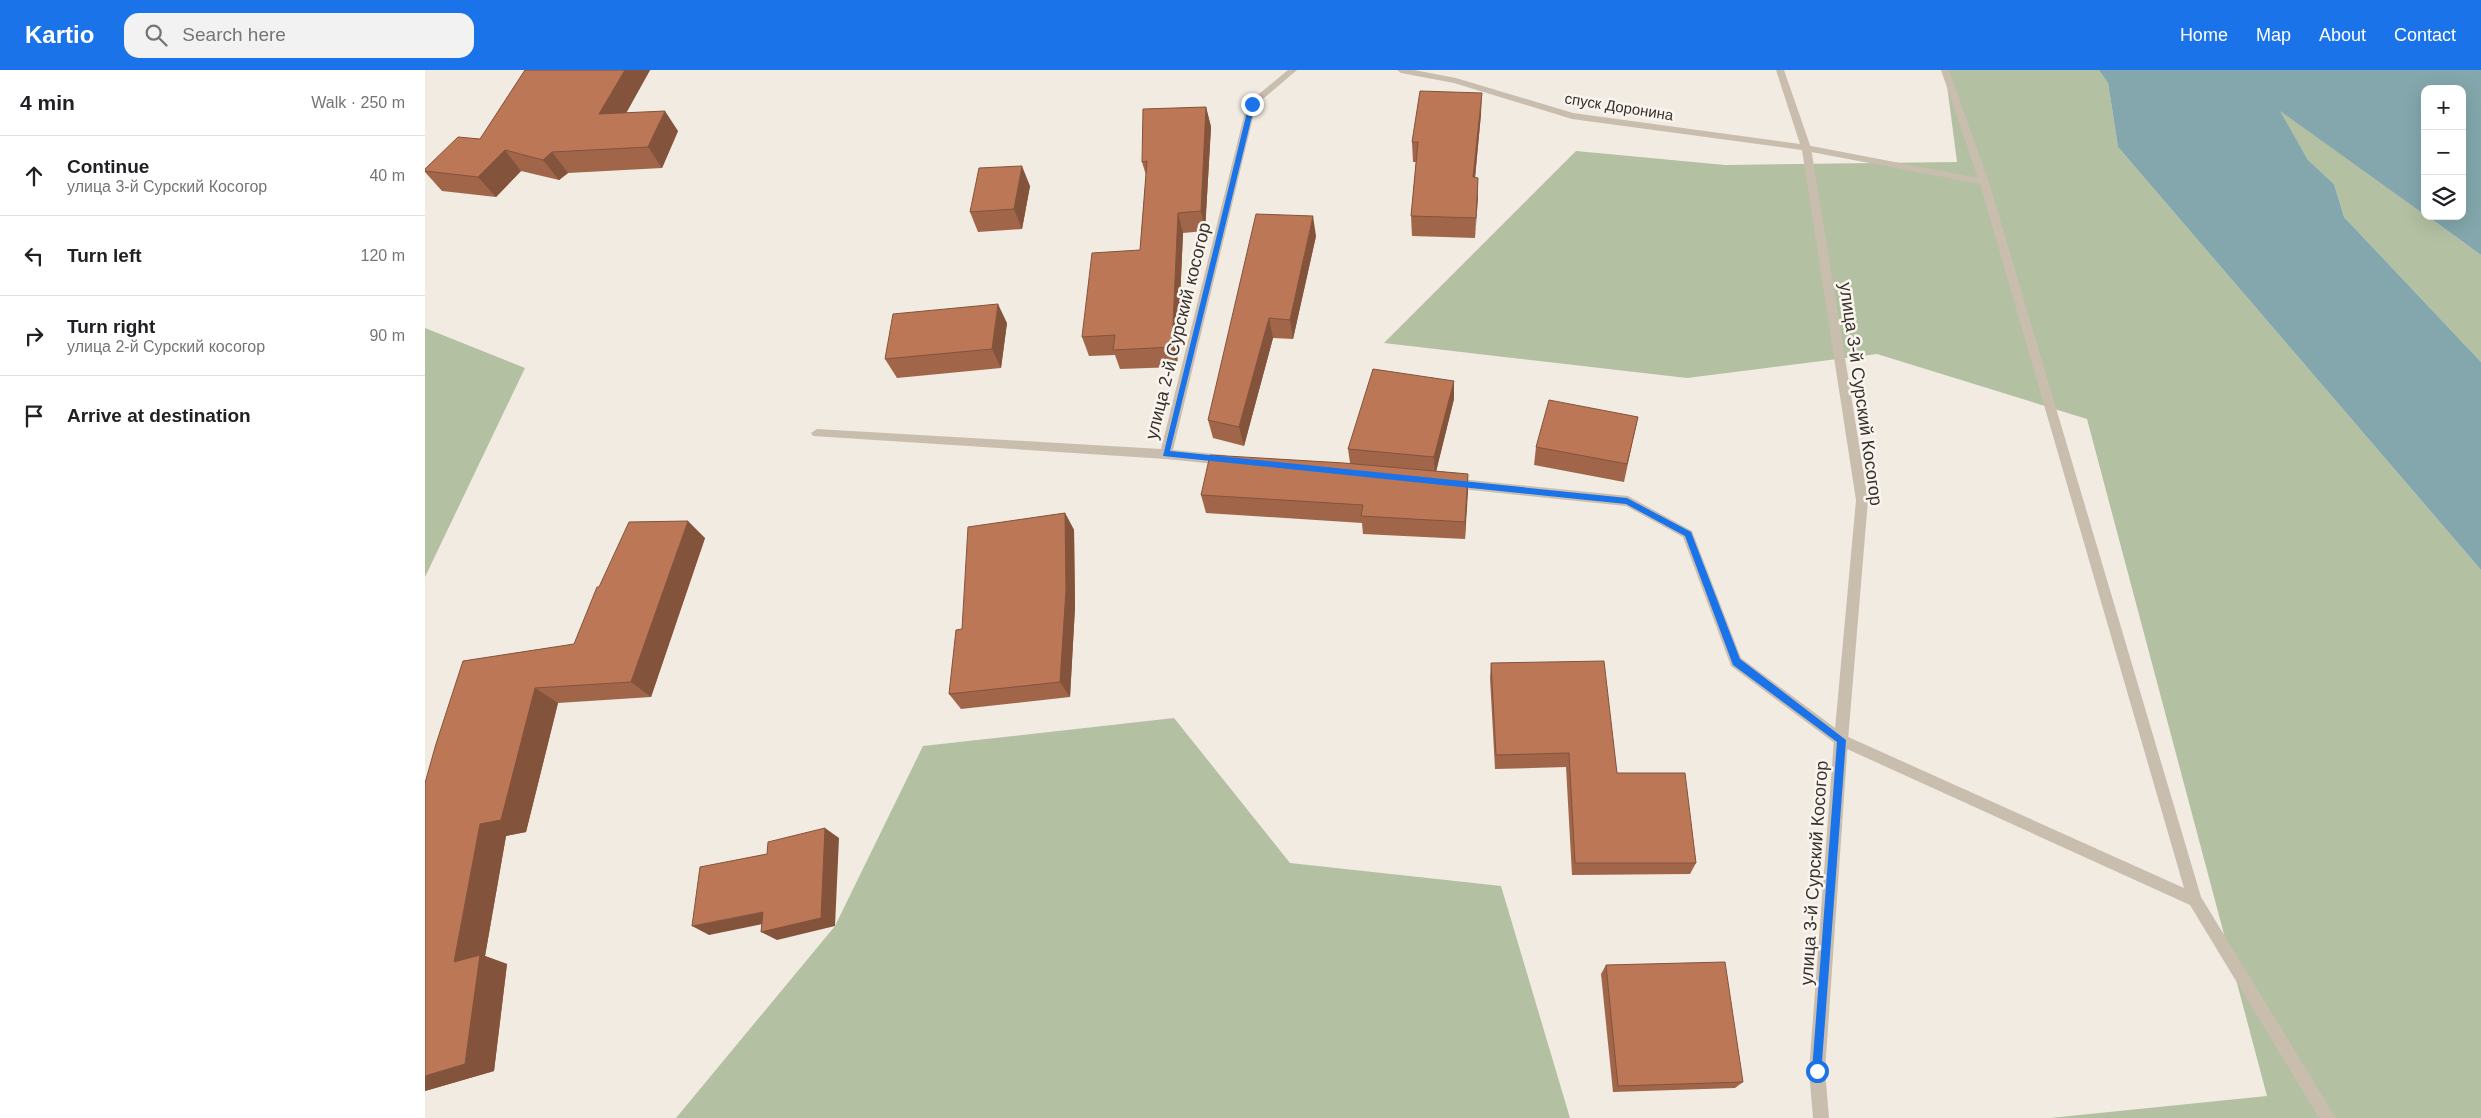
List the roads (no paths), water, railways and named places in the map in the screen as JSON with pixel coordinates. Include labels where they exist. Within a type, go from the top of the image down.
[{"type":"street","name":"улица 2-й Сурский косогор","points":[[817,433],[1166,454],[1252,104],[1293,70]]},
{"type":"street","name":"спуск Доронина","points":[[1401,70],[1456,81],[1572,116],[1806,148],[1984,182]]},
{"type":"street","name":"улица 3-й Сурский Косогор","points":[[1779,70],[1806,148],[1862,500],[1841,740],[1817,1071],[1821,1118]]},
{"type":"street","points":[[1945,70],[1984,182],[2195,900],[2328,1118]]},
{"type":"street","points":[[1166,454],[1235,461]]},
{"type":"street","points":[[1441,482],[1627,501],[1688,534],[1736,662],[1841,740],[2195,900]]},
{"type":"water","points":[[2099,70],[2481,70],[2481,255],[2433,220],[2466,220],[2466,85],[2421,85],[2421,212],[2280,111],[2308,160],[2334,184],[2344,217],[2481,362],[2481,570],[2118,147],[2108,83]]}]
